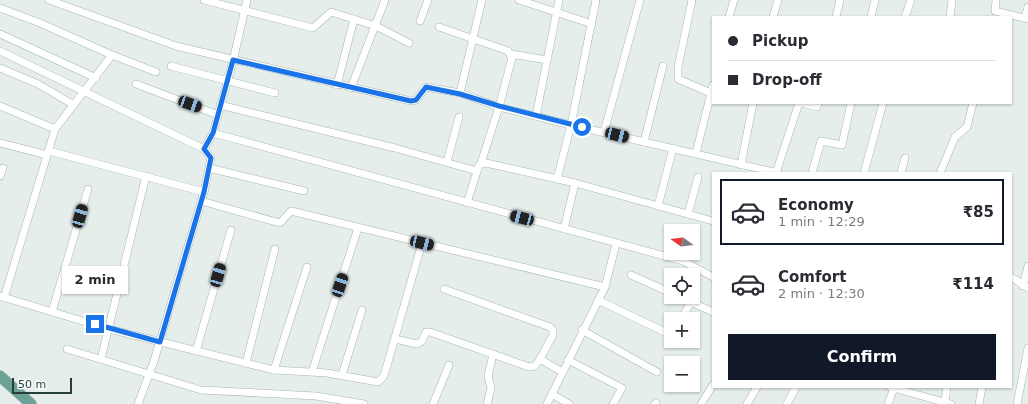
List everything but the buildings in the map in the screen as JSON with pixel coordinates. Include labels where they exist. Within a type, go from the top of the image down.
[{"type":"main road","points":[[1,381],[28,403]]},
{"type":"street","points":[[49,0],[176,46],[337,85],[411,101],[416,100],[426,87],[460,94],[571,125],[772,172]]},
{"type":"street","points":[[204,0],[313,28],[331,12],[376,26],[409,43]]},
{"type":"street","points":[[204,149],[213,133],[233,60],[247,0]]},
{"type":"street","points":[[351,88],[385,0]]},
{"type":"street","points":[[420,21],[428,0]]},
{"type":"street","points":[[460,94],[482,0]]},
{"type":"street","points":[[519,0],[592,24]]},
{"type":"street","points":[[536,116],[559,0]]},
{"type":"street","points":[[557,179],[571,125],[596,0]]},
{"type":"street","points":[[604,132],[640,0]]},
{"type":"street","points":[[692,0],[678,67],[678,79],[682,83],[711,93]]},
{"type":"street","points":[[729,16],[734,0]]},
{"type":"street","points":[[773,16],[778,0]]},
{"type":"street","points":[[836,16],[840,0]]},
{"type":"street","points":[[871,16],[875,0]]},
{"type":"street","points":[[905,16],[911,0]]},
{"type":"street","points":[[950,16],[952,0]]},
{"type":"street","points":[[996,0],[995,11],[1027,18],[1028,8]]},
{"type":"street","points":[[0,8],[40,23],[112,55],[156,72]]},
{"type":"street","points":[[337,85],[354,19]]},
{"type":"street","points":[[439,27],[508,51],[510,54],[547,60]]},
{"type":"street","points":[[0,34],[96,78]]},
{"type":"street","points":[[0,51],[84,93],[204,149],[211,158],[204,192],[160,342],[150,374],[138,404]]},
{"type":"street","points":[[467,203],[512,63],[510,54]]},
{"type":"street","points":[[112,55],[96,78],[55,129],[2,297],[109,329],[274,370],[342,375],[374,382],[381,380],[395,339],[422,243]]},
{"type":"street","points":[[171,66],[275,93]]},
{"type":"street","points":[[644,142],[663,66]]},
{"type":"street","points":[[0,68],[38,84],[74,105]]},
{"type":"street","points":[[136,84],[218,115]]},
{"type":"street","points":[[696,154],[712,89]]},
{"type":"street","points":[[741,165],[753,104]]},
{"type":"street","points":[[777,172],[801,104]]},
{"type":"street","points":[[805,104],[817,107],[818,104]]},
{"type":"street","points":[[812,172],[821,141],[842,145],[851,104]]},
{"type":"street","points":[[864,172],[883,104]]},
{"type":"street","points":[[940,172],[955,137],[967,127],[973,104]]},
{"type":"street","points":[[220,105],[477,171]]},
{"type":"street","points":[[0,106],[55,129]]},
{"type":"street","points":[[446,162],[459,117]]},
{"type":"street","points":[[213,133],[616,244],[683,260],[712,275]]},
{"type":"street","points":[[0,143],[146,176],[204,192]]},
{"type":"street","points":[[658,206],[673,148]]},
{"type":"street","points":[[901,172],[905,158]]},
{"type":"street","points":[[481,163],[575,183],[712,221]]},
{"type":"street","points":[[0,176],[2,168]]},
{"type":"street","points":[[209,168],[304,191]]},
{"type":"street","points":[[101,359],[146,176]]},
{"type":"street","points":[[688,214],[698,177]]},
{"type":"street","points":[[564,229],[575,183]]},
{"type":"street","points":[[52,312],[88,188]]},
{"type":"street","points":[[201,201],[280,222],[291,211],[605,287]]},
{"type":"street","points":[[312,372],[358,228]]},
{"type":"street","points":[[196,351],[231,230]]},
{"type":"street","points":[[547,404],[582,330],[605,287],[616,244]]},
{"type":"street","points":[[246,363],[275,249]]},
{"type":"street","points":[[1012,278],[1025,287],[1028,266]]},
{"type":"street","points":[[274,370],[307,267]]},
{"type":"street","points":[[631,275],[664,290]]},
{"type":"street","points":[[395,339],[417,344],[422,341],[426,332],[430,332],[532,368],[540,360],[553,335],[552,329],[444,289]]},
{"type":"street","points":[[598,300],[664,332]]},
{"type":"street","points":[[695,304],[712,312]]},
{"type":"street","points":[[342,375],[362,310]]},
{"type":"street","points":[[582,330],[657,372]]},
{"type":"street","points":[[1017,404],[1028,348]]},
{"type":"street","points":[[67,349],[201,390],[316,396],[364,404]]},
{"type":"street","points":[[487,404],[491,388],[488,376],[493,354]]},
{"type":"street","points":[[540,360],[562,372]]},
{"type":"street","points":[[568,360],[622,388],[613,404]]},
{"type":"street","points":[[434,404],[449,365]]},
{"type":"street","points":[[701,404],[712,387]]},
{"type":"street","points":[[747,404],[755,388]]},
{"type":"street","points":[[787,404],[795,388]]},
{"type":"street","points":[[888,404],[892,388],[910,390],[948,403],[947,388]]},
{"type":"street","points":[[979,404],[982,388]]},
{"type":"street","points":[[552,394],[569,404]]},
{"type":"route","points":[[95,324],[160,342],[204,192],[211,158],[204,149],[213,133],[233,60],[411,101],[416,100],[426,87],[449,91],[499,106],[582,127]]}]
